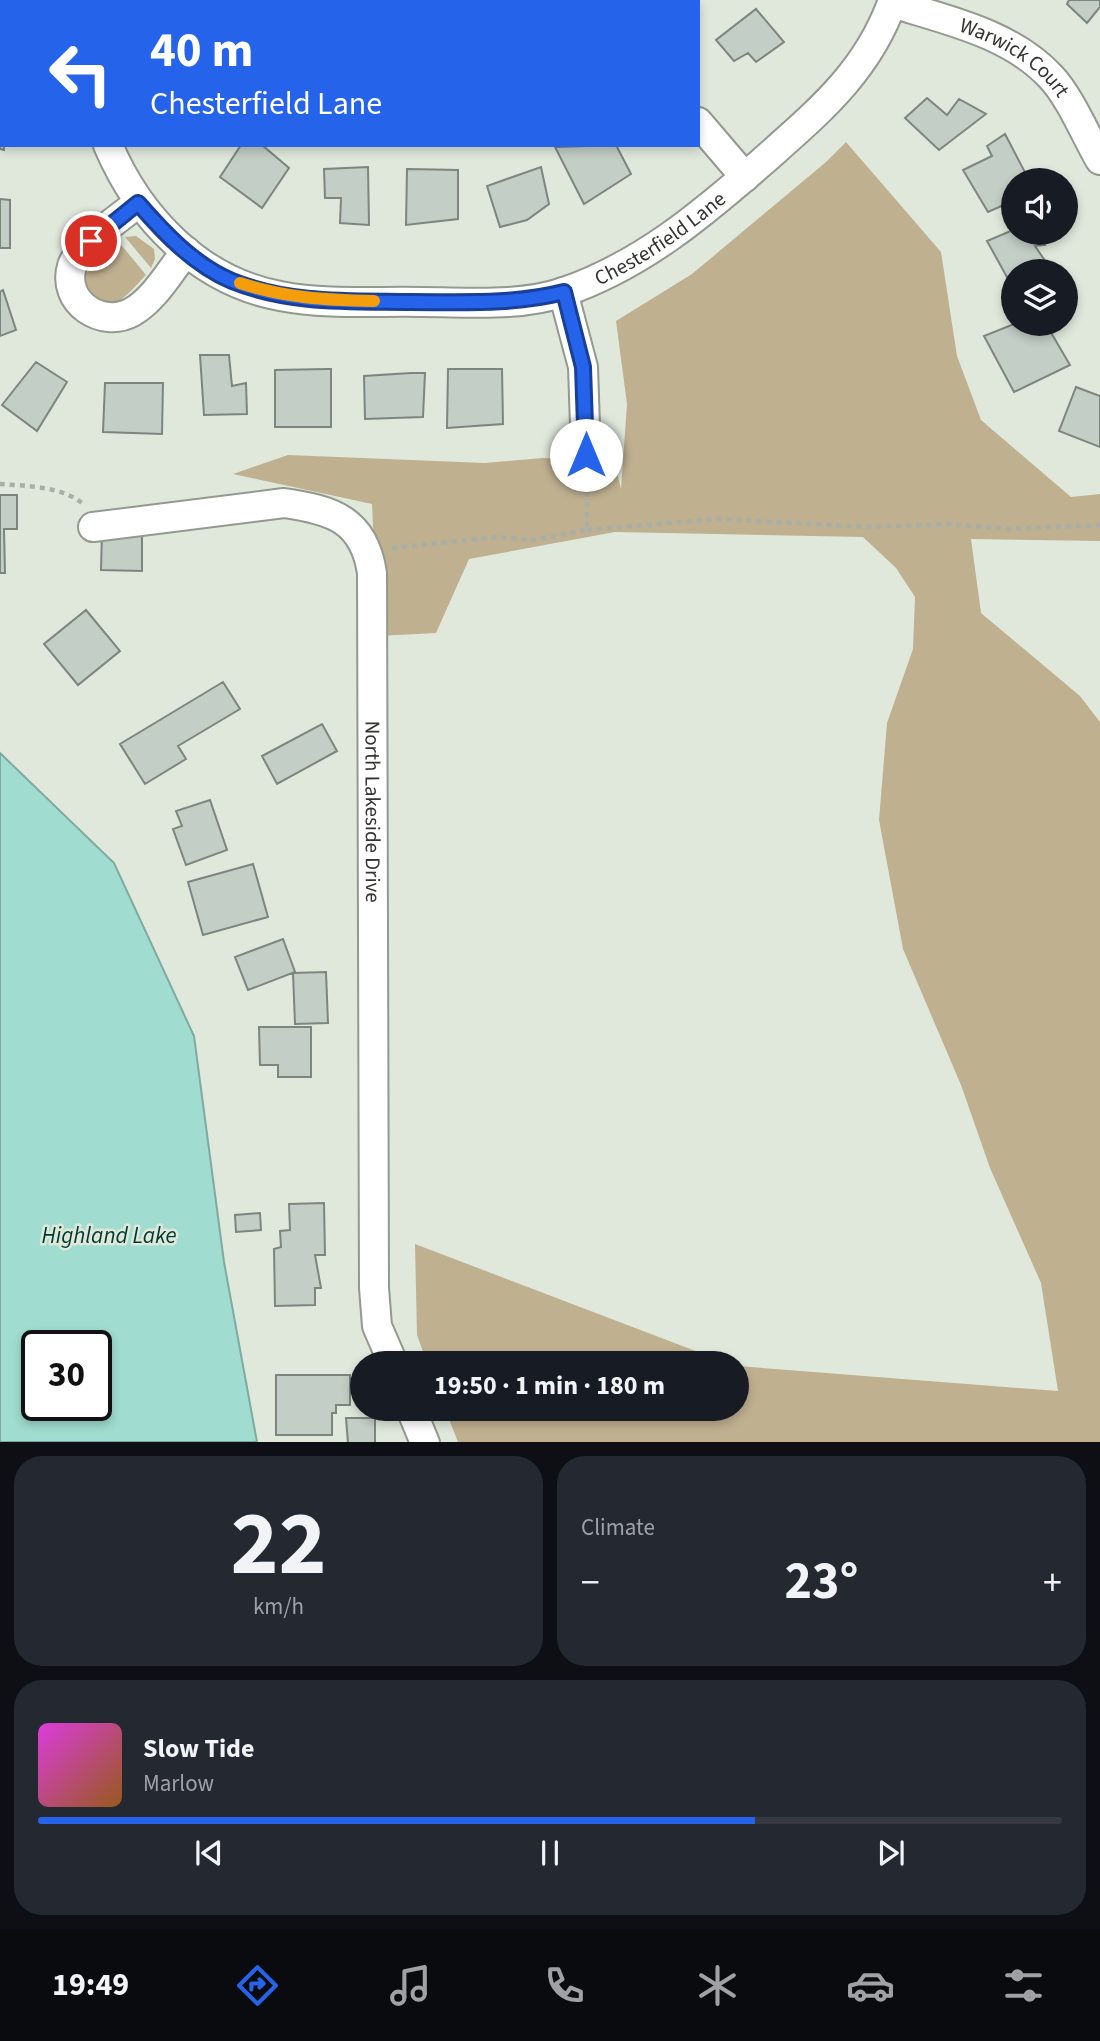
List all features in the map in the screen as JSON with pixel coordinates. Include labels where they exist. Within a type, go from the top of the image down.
[{"type":"street","name":"Warwick Court","points":[[892,2],[994,36],[1027,57],[1052,78],[1100,160]]},
{"type":"street","name":"Chesterfield Lane","points":[[109,147],[138,203],[165,234],[231,280],[277,296],[309,300],[487,302],[536,299],[564,292],[614,271],[691,224],[829,102],[876,42],[892,2]]},
{"type":"street","points":[[700,124],[745,177]]},
{"type":"street","points":[[138,203],[91,241],[72,264],[69,282],[76,299],[90,314],[108,317],[132,313],[145,302],[186,251]]},
{"type":"street","points":[[564,292],[583,367],[586,455]]},
{"type":"street","points":[[93,527],[284,503],[332,513],[360,535],[368,551]]},
{"type":"street","name":"North Lakeside Drive","points":[[368,551],[372,573],[374,1289],[377,1326],[388,1351]]},
{"type":"street","points":[[416,1421],[425,1442]]},
{"type":"path","points":[[586,455],[587,530]]},
{"type":"path","points":[[0,484],[36,487],[74,497],[82,502],[93,527]]},
{"type":"path","points":[[368,551],[497,537],[534,540],[587,530],[717,519],[867,527],[949,524],[1010,529],[1100,526]]},
{"type":"shaded area","points":[[846,142],[941,252],[957,356],[981,420],[1071,497],[1100,494],[1100,541],[971,539],[981,613],[1080,696],[1100,722],[1100,1442],[458,1442],[450,1421],[749,1421],[749,1367],[1058,1391],[1041,1283],[990,1168],[961,1085],[903,949],[879,820],[887,723],[913,649],[915,597],[896,568],[863,537],[615,532],[469,559],[436,633],[378,636],[372,504],[233,474],[288,455],[485,463],[542,458],[614,460],[621,489],[627,404],[616,321],[692,274],[826,162]]},
{"type":"shaded area","points":[[136,236],[154,249],[155,259],[151,268],[125,237]]},
{"type":"shaded area","points":[[118,241],[146,275],[114,304],[100,305],[88,291],[84,276]]},
{"type":"shaded area","points":[[415,1244],[696,1351],[423,1351],[417,1335]]},
{"type":"water","name":"Highland Lake","points":[[0,753],[114,863],[194,1036],[224,1262],[257,1442],[0,1442]]},
{"type":"building","points":[[1069,0],[1100,0],[1100,7],[1087,23],[1067,4]]},
{"type":"building","points":[[756,9],[784,42],[756,62],[748,53],[734,61],[716,40]]},
{"type":"building","points":[[927,98],[947,115],[959,99],[986,114],[939,150],[905,118]]},
{"type":"building","points":[[1005,134],[1023,168],[1001,168],[1001,206],[988,212],[963,170],[992,156],[987,146]]},
{"type":"building","points":[[240,147],[264,147],[289,168],[262,208],[220,177]]},
{"type":"building","points":[[555,147],[617,147],[631,174],[584,204]]},
{"type":"building","points":[[368,167],[369,225],[340,223],[341,198],[325,198],[324,169]]},
{"type":"building","points":[[541,167],[549,204],[527,220],[500,227],[487,186]]},
{"type":"building","points":[[407,169],[458,170],[458,219],[406,225]]},
{"type":"building","points":[[0,199],[10,200],[10,248],[0,248]]},
{"type":"building","points":[[1001,235],[1001,245],[1045,245],[1035,246],[1044,259],[1001,259],[1001,266],[987,241]]},
{"type":"building","points":[[3,290],[16,330],[0,336],[0,292]]},
{"type":"building","points":[[1001,329],[1001,336],[1053,336],[1070,365],[1014,392],[984,336]]},
{"type":"building","points":[[200,355],[229,355],[232,386],[246,383],[247,414],[204,415]]},
{"type":"building","points":[[36,362],[67,382],[37,431],[2,405]]},
{"type":"building","points":[[331,369],[331,427],[275,427],[275,370]]},
{"type":"building","points":[[448,369],[502,369],[503,424],[447,428]]},
{"type":"building","points":[[425,373],[423,417],[365,419],[364,376]]},
{"type":"building","points":[[105,383],[163,383],[162,434],[103,432]]},
{"type":"building","points":[[1076,387],[1100,396],[1100,447],[1059,431]]},
{"type":"building","points":[[0,495],[17,495],[17,529],[4,529],[5,573],[0,573]]},
{"type":"building","points":[[102,531],[142,532],[142,571],[101,570]]},
{"type":"building","points":[[86,610],[120,651],[78,685],[44,644]]},
{"type":"building","points":[[223,682],[240,709],[178,746],[186,759],[145,784],[120,744]]},
{"type":"building","points":[[322,724],[337,751],[277,784],[262,756]]},
{"type":"building","points":[[210,800],[227,850],[186,865],[173,829],[182,826],[176,811]]},
{"type":"building","points":[[253,864],[268,917],[203,935],[188,882]]},
{"type":"building","points":[[283,939],[295,972],[248,990],[235,957]]},
{"type":"building","points":[[326,972],[328,1023],[295,1024],[293,973]]},
{"type":"building","points":[[259,1027],[311,1027],[311,1077],[278,1077],[278,1065],[260,1065]]},
{"type":"building","points":[[324,1203],[325,1255],[315,1255],[321,1288],[315,1288],[315,1305],[275,1306],[274,1249],[281,1247],[280,1231],[290,1230],[289,1204]]},
{"type":"building","points":[[260,1213],[261,1230],[236,1232],[235,1215]]},
{"type":"building","points":[[276,1375],[350,1375],[350,1405],[336,1405],[336,1413],[332,1413],[332,1435],[276,1435]]},
{"type":"building","points":[[346,1418],[350,1418],[350,1421],[375,1421],[375,1442],[348,1442]]},
{"type":"slow traffic","points":[[240,283],[277,296],[309,300],[374,301]]},
{"type":"route","points":[[91,241],[138,203],[165,234],[205,266],[231,280],[277,296],[309,300],[487,302],[536,299],[564,292],[583,367],[586,455]]}]
